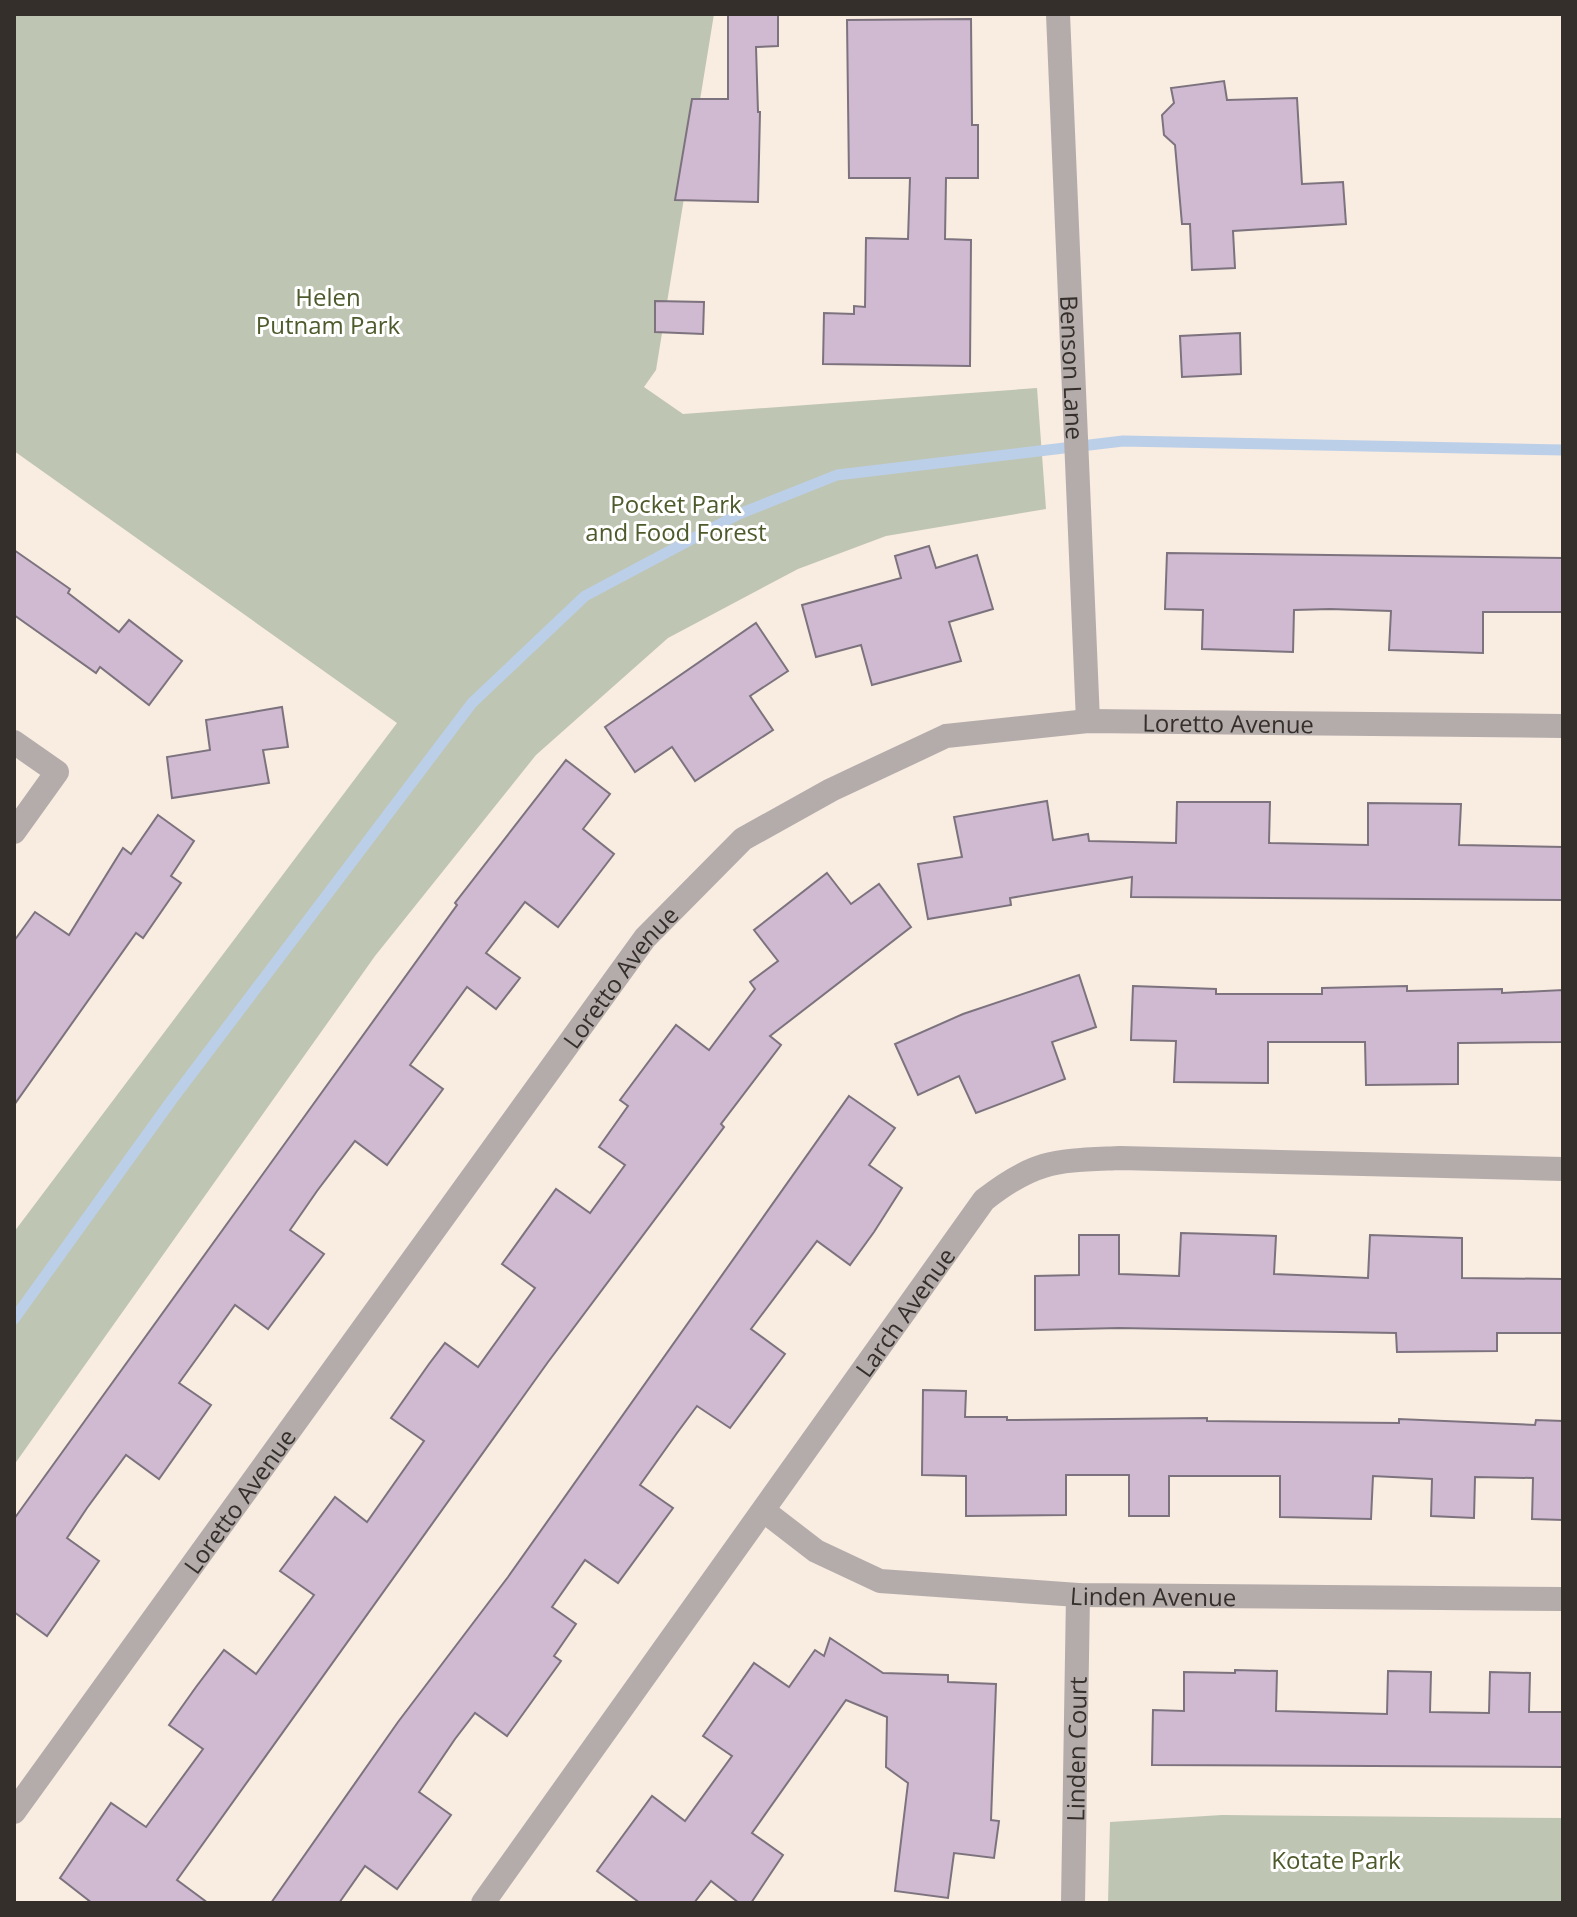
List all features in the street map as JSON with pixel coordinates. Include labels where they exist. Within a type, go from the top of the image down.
[{"type":"street","name":"Benson Lane","points":[[1058,14],[1088,721]]},
{"type":"street","name":"Loretto Avenue","points":[[14,1812],[645,938],[743,839],[831,790],[946,736],[1088,721],[1563,726]]},
{"type":"street","points":[[14,742],[57,772],[14,832]]},
{"type":"street","name":"Larch Avenue","points":[[483,1903],[984,1200],[1017,1174],[1058,1161],[1120,1158],[1563,1169]]},
{"type":"street","name":"Linden Avenue","points":[[764,1511],[816,1551],[880,1581],[1078,1595],[1563,1599]]},
{"type":"street","name":"Linden Court","points":[[1073,1903],[1078,1595]]},
{"type":"green space","name":"Helen Putnam Park","points":[[14,14],[714,14],[656,370],[644,387],[683,414],[1037,388],[1046,509],[886,536],[798,569],[668,638],[536,755],[375,956],[14,1465],[14,1232],[397,723],[14,451]]},
{"type":"green space","name":"Kotate Park","points":[[1222,1815],[1563,1818],[1563,1903],[1108,1903],[1110,1822]]},
{"type":"building","points":[[728,14],[778,14],[778,46],[756,47],[760,112],[758,202],[675,200],[692,99],[728,99]]},
{"type":"building","points":[[971,19],[972,125],[978,125],[978,178],[946,178],[945,239],[971,240],[970,366],[823,364],[824,313],[854,314],[854,306],[865,307],[866,238],[908,239],[910,178],[849,178],[847,20]]},
{"type":"building","points":[[1224,81],[1227,100],[1297,98],[1302,184],[1343,182],[1346,224],[1233,231],[1235,268],[1192,270],[1190,224],[1182,224],[1175,145],[1164,135],[1162,115],[1174,103],[1171,88]]},
{"type":"building","points":[[655,301],[704,302],[703,334],[655,332]]},
{"type":"building","points":[[1240,333],[1241,374],[1182,377],[1180,336]]},
{"type":"building","points":[[929,546],[936,568],[977,555],[993,609],[949,622],[961,661],[872,685],[861,645],[816,657],[802,605],[901,578],[895,556]]},
{"type":"building","points":[[14,550],[70,589],[68,593],[119,632],[129,620],[182,661],[149,705],[100,667],[96,673],[14,615]]},
{"type":"building","points":[[1167,553],[1563,558],[1563,612],[1483,612],[1483,653],[1389,650],[1391,611],[1330,609],[1294,610],[1293,652],[1202,649],[1203,610],[1165,609]]},
{"type":"building","points":[[756,623],[788,671],[750,696],[773,730],[695,781],[672,747],[635,772],[605,727]]},
{"type":"building","points":[[282,707],[288,747],[263,750],[269,783],[172,798],[167,757],[210,750],[206,720]]},
{"type":"building","points":[[566,760],[610,794],[583,829],[614,854],[558,927],[525,902],[486,953],[520,978],[496,1009],[467,987],[410,1065],[443,1089],[387,1165],[355,1141],[317,1191],[290,1230],[324,1254],[268,1329],[235,1305],[179,1383],[211,1405],[159,1479],[126,1455],[87,1508],[67,1538],[99,1561],[47,1636],[14,1612],[14,1519],[457,905],[455,903]]},
{"type":"building","points":[[1047,801],[1053,840],[1088,834],[1089,841],[1176,843],[1177,802],[1270,802],[1269,843],[1368,845],[1368,803],[1461,804],[1459,845],[1563,847],[1563,900],[1131,897],[1132,877],[1010,898],[1011,905],[928,919],[918,864],[962,857],[954,817]]},
{"type":"building","points":[[158,815],[194,841],[171,876],[181,883],[143,938],[136,933],[14,1105],[14,941],[35,912],[69,935],[123,848],[131,854]]},
{"type":"building","points":[[827,873],[851,904],[879,884],[911,927],[770,1036],[781,1045],[721,1124],[724,1127],[548,1362],[177,1880],[208,1903],[92,1903],[60,1878],[111,1803],[146,1827],[203,1749],[169,1725],[196,1687],[224,1650],[256,1674],[314,1595],[280,1571],[335,1497],[367,1522],[424,1441],[391,1418],[429,1364],[445,1343],[478,1367],[535,1288],[502,1264],[556,1189],[590,1213],[625,1165],[599,1147],[628,1106],[620,1100],[676,1025],[709,1050],[755,989],[750,982],[778,961],[754,930]]},
{"type":"building","points":[[1079,975],[1096,1027],[1052,1042],[1065,1079],[976,1113],[959,1076],[918,1095],[895,1044],[963,1014]]},
{"type":"building","points":[[1133,986],[1216,989],[1216,994],[1322,994],[1322,988],[1407,986],[1407,991],[1502,989],[1502,993],[1563,990],[1563,1042],[1458,1043],[1458,1084],[1366,1085],[1365,1042],[1268,1042],[1268,1083],[1174,1082],[1176,1041],[1131,1040]]},
{"type":"building","points":[[849,1096],[895,1128],[869,1165],[902,1188],[874,1232],[850,1265],[817,1241],[751,1329],[785,1354],[730,1428],[697,1406],[677,1433],[640,1485],[673,1508],[618,1583],[585,1560],[552,1607],[576,1624],[554,1656],[561,1661],[507,1736],[475,1713],[455,1739],[419,1792],[451,1815],[397,1889],[365,1866],[339,1903],[271,1903],[398,1722],[508,1577]]},
{"type":"building","points":[[1181,1233],[1276,1236],[1274,1274],[1368,1278],[1370,1235],[1462,1238],[1462,1278],[1563,1279],[1563,1333],[1497,1333],[1497,1351],[1397,1352],[1396,1333],[1119,1328],[1035,1330],[1035,1276],[1079,1275],[1079,1235],[1119,1235],[1119,1274],[1179,1276]]},
{"type":"building","points":[[923,1390],[966,1391],[965,1417],[1007,1417],[1007,1420],[1207,1418],[1207,1421],[1399,1423],[1399,1419],[1535,1425],[1536,1420],[1563,1421],[1563,1520],[1532,1519],[1533,1478],[1475,1477],[1474,1518],[1431,1516],[1432,1479],[1373,1476],[1371,1519],[1280,1517],[1280,1476],[1169,1476],[1169,1516],[1129,1516],[1129,1475],[1066,1475],[1066,1515],[966,1516],[966,1476],[922,1475]]},
{"type":"building","points":[[830,1638],[883,1673],[948,1675],[948,1682],[996,1684],[991,1820],[999,1821],[994,1858],[954,1853],[948,1898],[895,1891],[908,1783],[886,1767],[887,1717],[846,1700],[752,1833],[783,1855],[751,1903],[739,1903],[711,1881],[694,1903],[640,1903],[597,1871],[652,1796],[685,1821],[732,1756],[703,1736],[754,1663],[789,1687],[815,1650],[824,1656]]},
{"type":"building","points":[[1235,1670],[1277,1671],[1276,1711],[1387,1714],[1388,1671],[1431,1672],[1430,1712],[1489,1713],[1490,1672],[1530,1673],[1529,1712],[1563,1712],[1563,1767],[1152,1765],[1153,1710],[1184,1711],[1184,1672],[1235,1673]]},
{"type":"waterway","points":[[14,1319],[171,1101],[472,703],[585,596],[739,514],[837,475],[1123,441],[1563,450]]},
{"type":"park label","name":"Pocket Park and Food Forest","points":[[676,517]]}]
